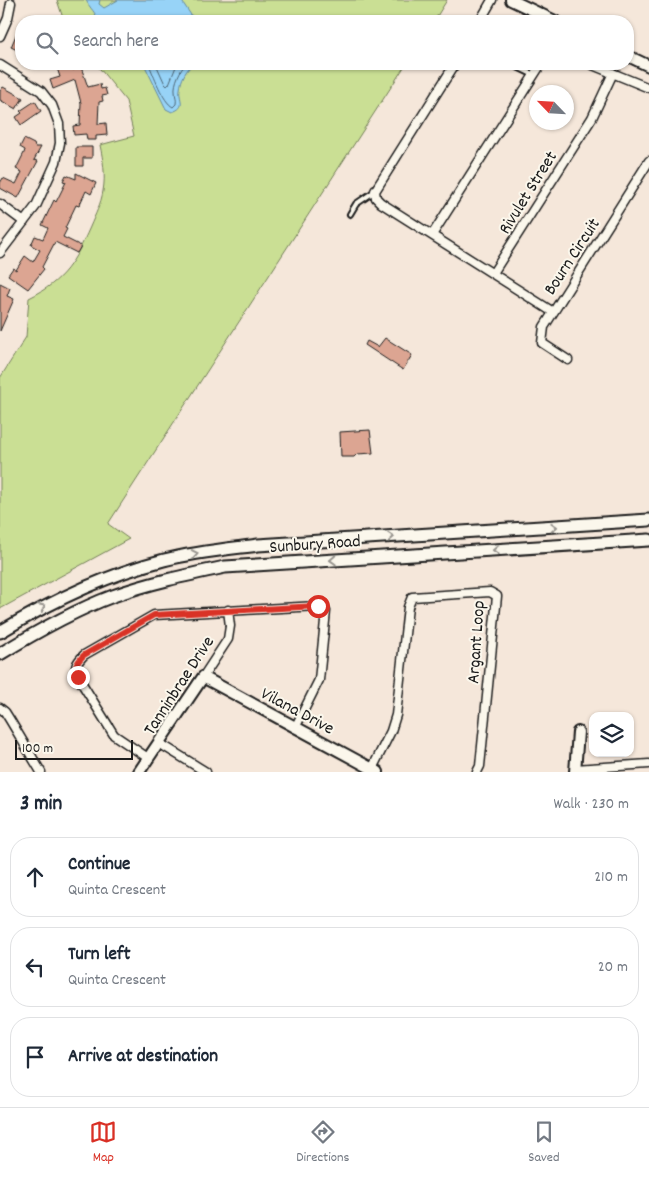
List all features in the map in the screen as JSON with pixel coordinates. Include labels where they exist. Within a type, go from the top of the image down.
[{"type":"main road","name":"Sunbury Road","points":[[0,632],[74,591],[124,572],[165,560],[213,550],[258,545],[649,520]]},
{"type":"main road","name":"Sunbury Road","points":[[0,654],[76,612],[112,596],[179,577],[225,567],[649,540]]},
{"type":"street","points":[[483,15],[492,0]]},
{"type":"street","points":[[510,0],[542,15]]},
{"type":"street","points":[[0,36],[8,18],[11,3]]},
{"type":"street","points":[[634,59],[649,66]]},
{"type":"street","points":[[0,65],[41,91],[52,105],[58,124],[60,143],[56,162],[36,206],[0,253]]},
{"type":"street","points":[[450,70],[375,191],[376,198],[552,312]]},
{"type":"street","points":[[432,234],[537,70]]},
{"type":"street","points":[[605,70],[649,88]]},
{"type":"street","name":"Rivulet Street","points":[[493,274],[592,118],[613,73]]},
{"type":"street","name":"Bourn Circuit","points":[[568,360],[542,342],[544,327],[649,162]]},
{"type":"street","points":[[0,204],[24,222]]},
{"type":"street","name":"Argant Loop","points":[[375,770],[396,715],[408,607],[412,597],[490,592],[497,596],[478,772]]},
{"type":"street","points":[[148,758],[114,735],[75,670],[77,662],[84,655],[154,615],[318,606],[326,611],[319,680],[296,728]]},
{"type":"street","name":"Tanninbrae Drive","points":[[139,772],[228,639],[230,626],[228,610]]},
{"type":"street","name":"Vilana Drive","points":[[203,677],[375,770]]},
{"type":"street","points":[[0,708],[5,712],[41,772]]},
{"type":"street","points":[[578,732],[575,770],[649,764]]},
{"type":"street","points":[[159,743],[206,772]]},
{"type":"lane","points":[[524,70],[534,75]]},
{"type":"lane","points":[[350,214],[356,204],[375,191]]},
{"type":"green space","points":[[57,0],[447,0],[438,15],[62,15]]},
{"type":"green space","points":[[101,70],[402,70],[108,524],[129,539],[0,609],[0,378],[26,337],[29,298],[51,285],[67,269],[79,250],[96,214],[104,185],[100,145],[134,136],[126,101]]},
{"type":"water","points":[[86,0],[100,0],[99,4],[104,8],[118,0],[181,0],[191,15],[96,15]]},
{"type":"water","points":[[147,70],[188,70],[181,82],[180,108],[172,112],[166,109]]},
{"type":"building","points":[[15,37],[15,49],[11,47]]},
{"type":"building","points":[[58,70],[82,70],[88,87],[100,84],[101,89],[105,88],[107,95],[102,96],[103,101],[99,102],[98,124],[106,123],[107,135],[96,136],[96,140],[87,140],[86,134],[74,135],[73,126],[80,125],[81,103],[75,80],[53,89],[50,80],[60,77]]},
{"type":"building","points":[[3,87],[23,98],[16,109],[0,100],[0,91]]},
{"type":"building","points":[[35,101],[41,111],[21,125],[16,117],[22,113],[20,111]]},
{"type":"building","points":[[24,139],[34,144],[35,147],[41,147],[34,160],[38,161],[18,198],[0,188],[0,183],[3,178],[16,184],[22,172],[16,169],[25,150],[20,147]]},
{"type":"building","points":[[76,147],[92,147],[92,158],[83,158],[83,166],[76,166]]},
{"type":"building","points":[[76,173],[96,183],[91,194],[86,191],[79,206],[76,205],[65,228],[67,229],[63,237],[81,246],[77,253],[55,242],[42,267],[44,269],[28,289],[8,275],[13,268],[16,270],[25,256],[33,262],[40,250],[31,245],[35,236],[43,239],[48,228],[42,225],[54,200],[56,202],[66,182],[63,181],[66,175],[76,179]]},
{"type":"building","points":[[0,283],[10,288],[7,296],[14,299],[0,331]]},
{"type":"building","points":[[385,338],[412,355],[403,370],[365,345],[367,341],[378,347]]},
{"type":"building","points":[[370,430],[373,453],[357,454],[354,457],[341,457],[340,432]]},
{"type":"route","points":[[78,677],[75,670],[77,662],[84,655],[154,615],[318,606]]}]
